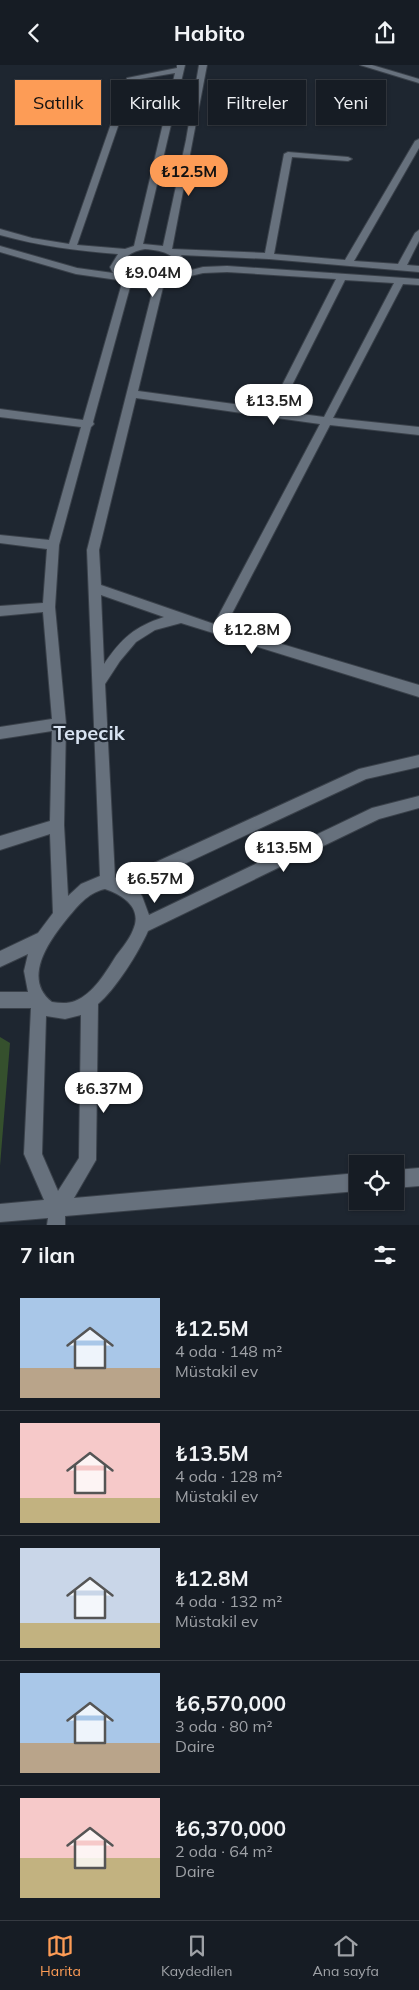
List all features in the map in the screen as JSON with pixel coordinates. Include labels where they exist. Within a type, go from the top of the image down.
[{"type":"street","points":[[170,251],[203,65]]},
{"type":"street","points":[[364,65],[419,81]]},
{"type":"street","points":[[72,248],[131,78],[180,67],[138,247]]},
{"type":"street","points":[[347,263],[419,141]]},
{"type":"street","points":[[269,256],[288,154],[348,159]]},
{"type":"street","points":[[0,232],[35,243],[126,252]]},
{"type":"street","points":[[401,267],[419,233]]},
{"type":"street","points":[[61,915],[57,825],[59,724],[49,607],[53,545],[89,424],[124,280],[116,267],[117,261],[126,252],[138,247],[153,246],[170,251],[269,256],[419,269]]},
{"type":"street","points":[[0,249],[76,271],[124,280],[142,286],[159,285],[176,277],[203,270],[227,269],[419,282]]},
{"type":"street","points":[[170,251],[178,257],[181,263],[176,277]]},
{"type":"street","points":[[273,413],[342,277]]},
{"type":"street","points":[[217,630],[400,281]]},
{"type":"street","points":[[114,884],[93,550],[159,285]]},
{"type":"street","points":[[132,394],[327,421],[419,431]]},
{"type":"street","points":[[0,413],[89,424]]},
{"type":"street","points":[[0,539],[53,545]]},
{"type":"street","points":[[95,588],[217,630],[419,691]]},
{"type":"street","points":[[0,611],[49,607]]},
{"type":"street","points":[[100,682],[120,649],[136,634],[157,623],[182,618]]},
{"type":"street","points":[[0,733],[59,724]]},
{"type":"street","points":[[114,884],[364,773],[419,761]]},
{"type":"street","points":[[142,926],[377,813],[419,802]]},
{"type":"street","points":[[0,843],[57,825]]},
{"type":"street","points":[[105,882],[114,884],[132,894],[140,908],[142,926],[116,973],[99,994],[84,1006],[64,1013],[48,1009],[39,1000],[33,986],[34,955],[42,939],[61,915],[90,887],[105,882]]},
{"type":"street","points":[[0,959],[42,939]]},
{"type":"street","points":[[0,1000],[39,1000]]},
{"type":"street","points":[[39,1000],[33,1153],[56,1217]]},
{"type":"street","points":[[56,1217],[87,1160],[90,1001]]},
{"type":"street","points":[[404,1178],[419,1177]]},
{"type":"street","points":[[0,1213],[56,1217],[349,1183]]},
{"type":"green space","points":[[0,1037],[10,1043],[0,1166]]},
{"type":"district","name":"Tepecik","points":[[89,732]]}]
